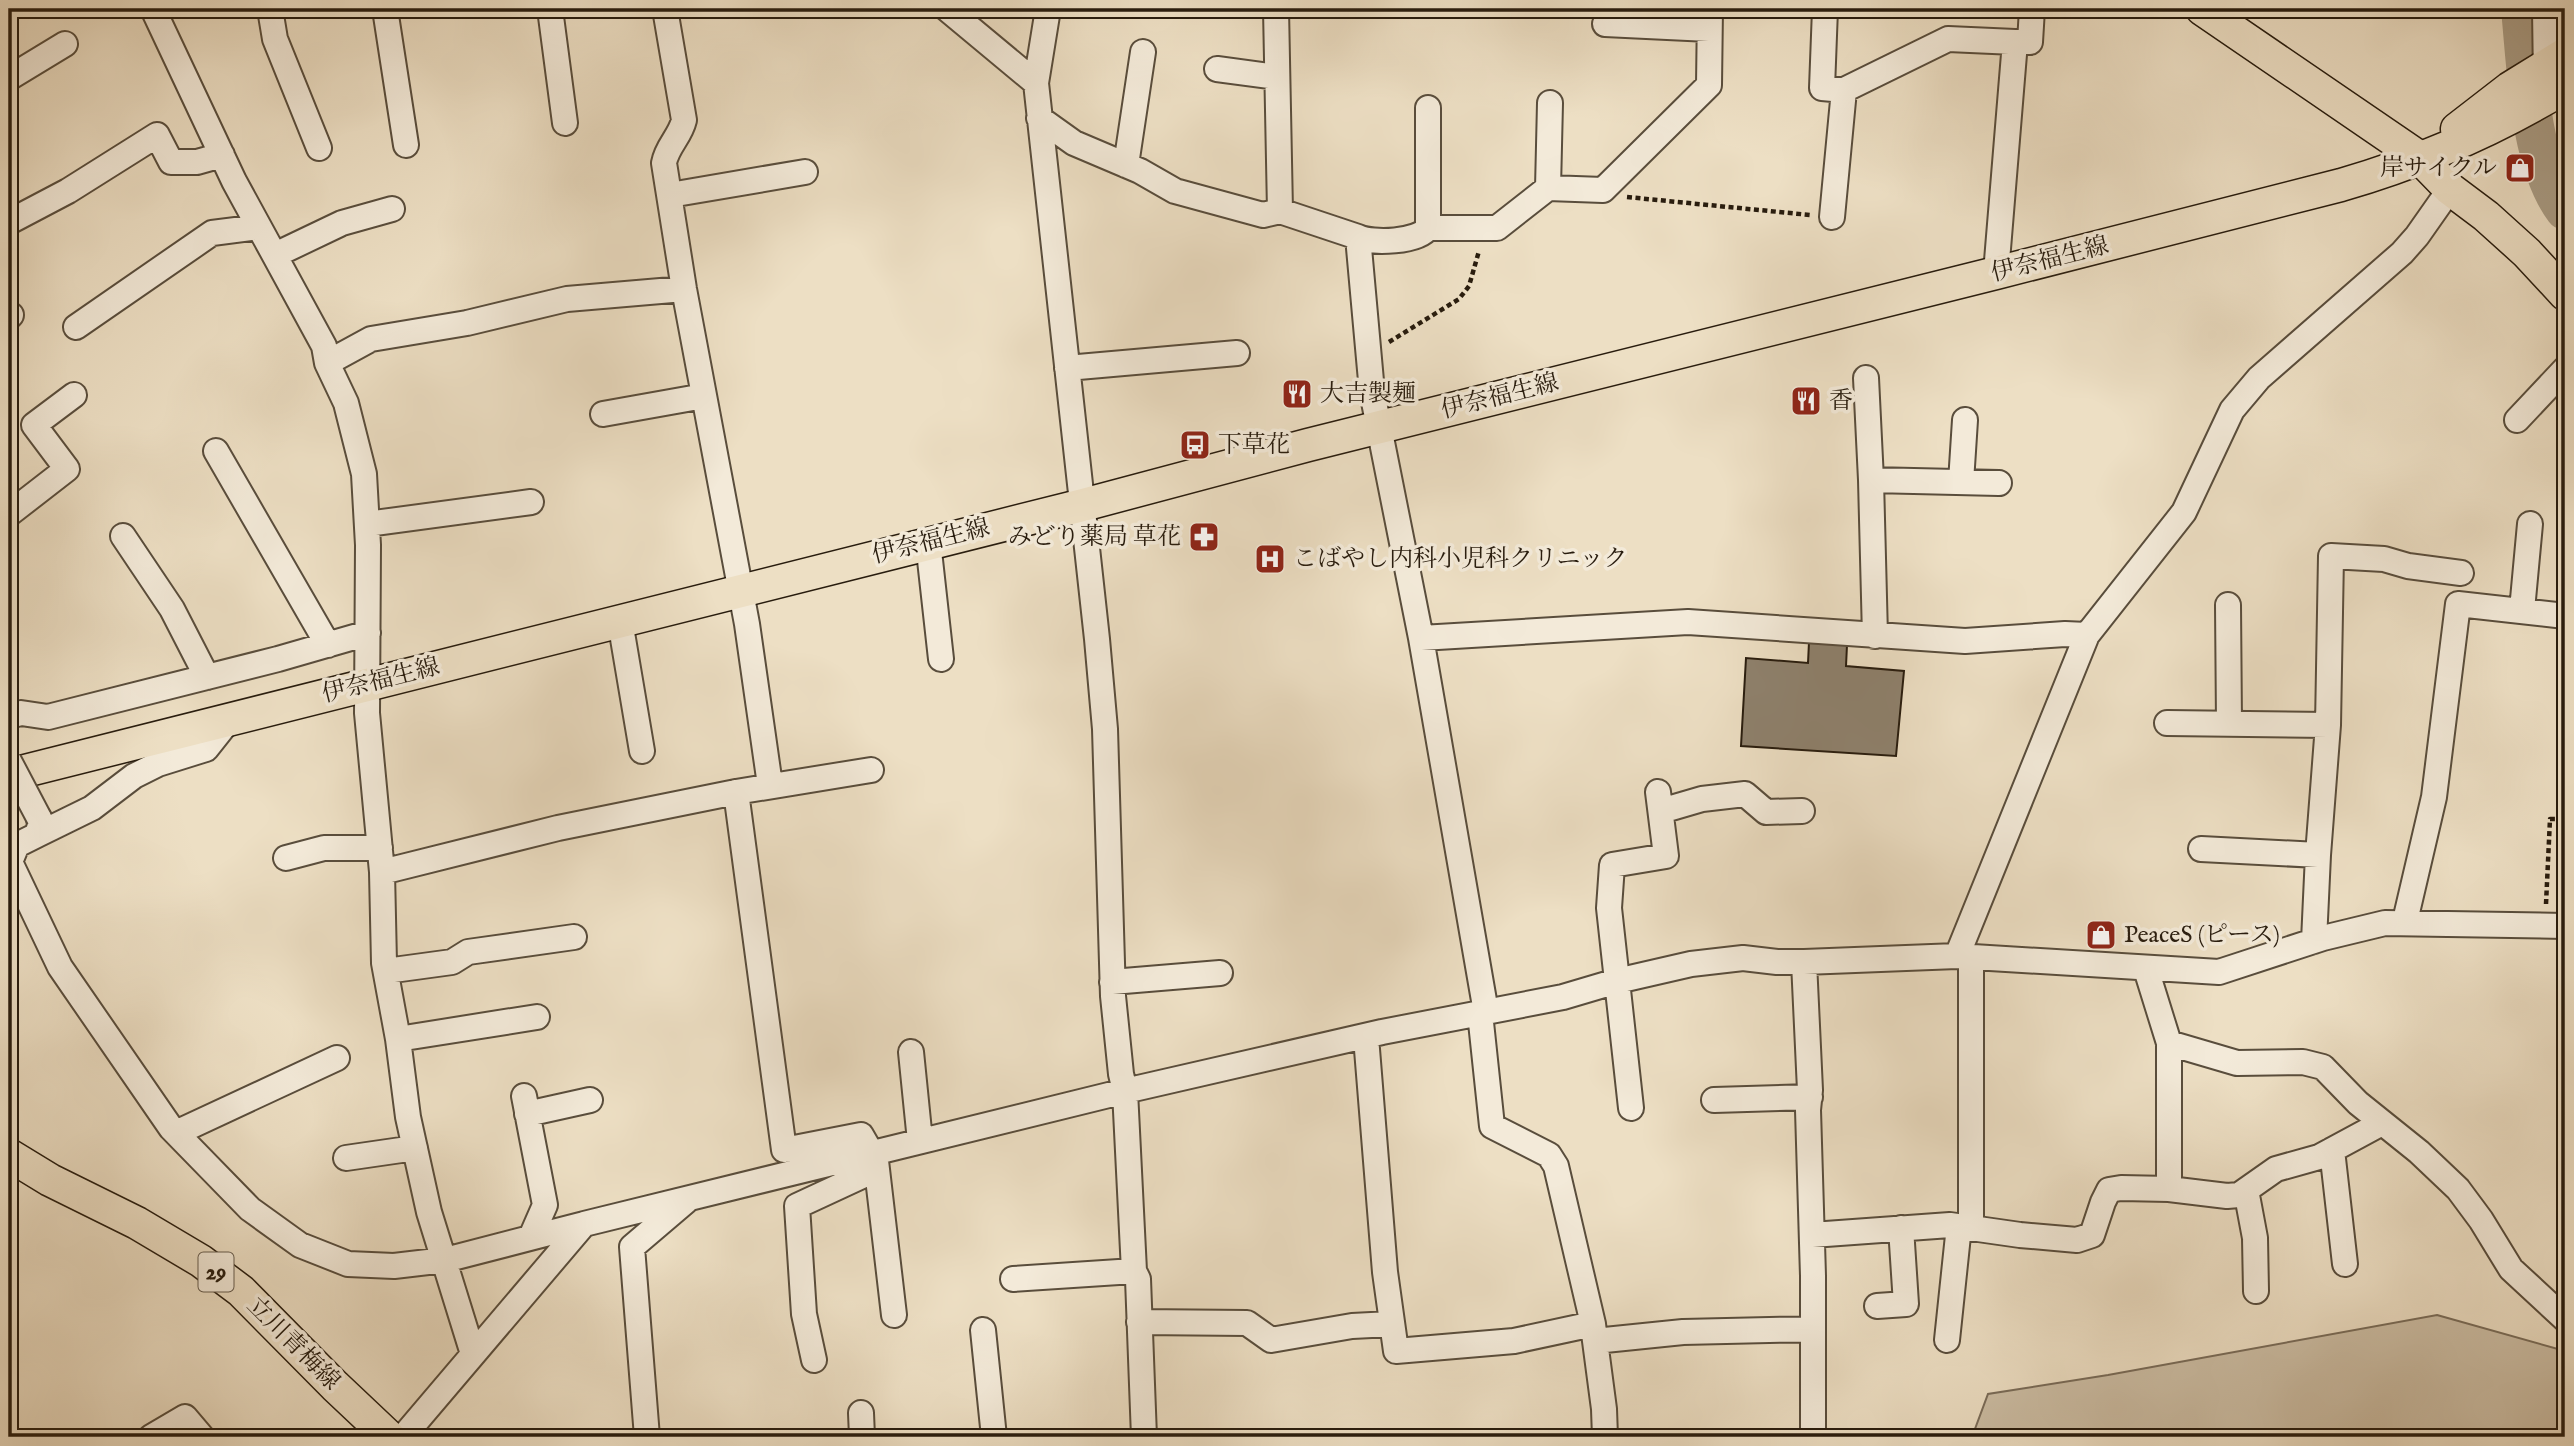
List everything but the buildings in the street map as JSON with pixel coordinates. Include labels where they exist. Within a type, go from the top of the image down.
[{"type":"main road","points":[[2202,9],[2420,158],[2450,189],[2517,243],[2565,294]]},
{"type":"main road","name":"伊奈福生線","points":[[9,775],[2341,185],[2420,158],[2542,85]]},
{"type":"main road","name":"立川青梅線","points":[[9,1155],[50,1180],[137,1223],[201,1261],[241,1292],[390,1437]]},
{"type":"street","points":[[153,9],[222,155],[324,346],[327,363],[346,403],[364,474],[367,524],[366,684],[382,872],[386,971],[408,1117],[429,1212],[473,1354]]},
{"type":"street","points":[[270,9],[275,39],[318,148]]},
{"type":"street","points":[[385,9],[406,145]]},
{"type":"street","points":[[550,9],[565,123]]},
{"type":"street","points":[[665,9],[684,120],[681,133],[666,153],[664,163],[684,289],[741,590],[770,785]]},
{"type":"street","points":[[947,9],[1036,83]]},
{"type":"street","points":[[1048,9],[1036,83],[1105,729],[1112,982],[1125,1091],[1135,1271],[1138,1279],[1144,1437]]},
{"type":"street","points":[[1276,9],[1280,211]]},
{"type":"street","points":[[1825,9],[1822,88],[1844,90],[1948,39],[2030,42],[2032,9]]},
{"type":"street","points":[[2542,85],[2544,9]]},
{"type":"street","points":[[1428,228],[1497,228],[1548,188],[1603,190],[1709,85],[1709,19],[1605,24]]},
{"type":"street","points":[[1996,273],[2015,42]]},
{"type":"street","points":[[9,78],[65,44]]},
{"type":"street","points":[[1126,165],[1143,52]]},
{"type":"street","points":[[1217,69],[1277,77]]},
{"type":"street","points":[[1832,217],[1844,90]]},
{"type":"street","points":[[1548,188],[1550,103]]},
{"type":"street","points":[[1039,118],[1073,143],[1140,171],[1175,191],[1263,215],[1280,211],[1366,240],[1409,239],[1424,233],[1428,228],[1428,108]]},
{"type":"street","points":[[11,221],[68,191],[157,135],[171,162],[197,162],[222,155]]},
{"type":"street","points":[[670,195],[805,172]]},
{"type":"street","points":[[1947,1340],[1965,1227],[1964,956],[2087,635],[2184,512],[2232,410],[2259,378],[2402,253],[2450,189]]},
{"type":"street","points":[[275,255],[342,223],[392,209]]},
{"type":"street","points":[[76,327],[212,233],[259,227]]},
{"type":"street","points":[[1358,237],[1367,355],[1378,428],[1421,638],[1483,1013],[1492,1126],[1549,1155],[1556,1166],[1594,1332],[1605,1437]]},
{"type":"street","points":[[327,363],[371,339],[467,323],[567,299],[684,289]]},
{"type":"street","points":[[1068,368],[1237,353]]},
{"type":"street","points":[[2517,420],[2565,369]]},
{"type":"street","points":[[1866,378],[1875,636]]},
{"type":"street","points":[[9,514],[67,469],[34,425],[74,395]]},
{"type":"street","points":[[603,414],[704,396]]},
{"type":"street","points":[[1961,482],[1965,420]]},
{"type":"street","points":[[216,451],[328,645]]},
{"type":"street","points":[[1871,480],[1999,483]]},
{"type":"street","points":[[367,524],[531,502]]},
{"type":"street","points":[[2522,610],[2530,524]]},
{"type":"street","points":[[123,536],[172,609],[206,677]]},
{"type":"street","points":[[928,542],[941,659]]},
{"type":"street","points":[[2314,941],[2328,725],[2331,556],[2384,559],[2408,566],[2462,567],[2434,797],[2405,921]]},
{"type":"street","points":[[2458,604],[2565,616]]},
{"type":"street","points":[[2228,606],[2229,723]]},
{"type":"street","points":[[620,621],[642,751]]},
{"type":"street","points":[[1421,638],[1688,622],[1965,641],[2087,635]]},
{"type":"street","points":[[9,716],[21,712],[48,717],[368,633]]},
{"type":"street","points":[[229,720],[206,749],[158,764],[134,776],[92,808],[38,827],[17,845],[10,862],[60,967],[176,1133],[250,1209],[300,1245],[348,1264],[394,1266],[445,1260],[1125,1091],[1366,1037],[1563,997],[1691,964],[1743,958],[1804,962],[1964,956],[2219,972],[2314,941],[2385,923],[2405,921],[2555,926]]},
{"type":"street","points":[[2167,723],[2328,725]]},
{"type":"street","points":[[9,761],[38,827]]},
{"type":"street","points":[[382,872],[558,828],[770,785],[871,770]]},
{"type":"street","points":[[736,792],[784,1150],[861,1135],[876,1161],[894,1315]]},
{"type":"street","points":[[1631,1108],[1608,908],[1612,865],[1666,856],[1660,802],[1745,794],[1766,812],[1802,811]]},
{"type":"street","points":[[286,858],[324,848],[380,848]]},
{"type":"street","points":[[2201,849],[2318,855]]},
{"type":"street","points":[[386,971],[452,962],[468,952],[573,937]]},
{"type":"street","points":[[1804,962],[1810,1097],[1813,1437]]},
{"type":"street","points":[[2146,969],[2169,1043],[2168,1189]]},
{"type":"street","points":[[1112,982],[1220,973]]},
{"type":"street","points":[[398,1040],[537,1017]]},
{"type":"street","points":[[1366,1037],[1385,1272],[1396,1352],[1594,1332],[1813,1329]]},
{"type":"street","points":[[2169,1043],[2237,1063],[2303,1062],[2323,1067],[2358,1102],[2419,1152],[2458,1189],[2482,1220],[2511,1269],[2565,1319]]},
{"type":"street","points":[[911,1052],[920,1141]]},
{"type":"street","points":[[176,1133],[337,1058]]},
{"type":"street","points":[[1714,1100],[1810,1097]]},
{"type":"street","points":[[531,1237],[545,1205],[525,1105],[590,1100]]},
{"type":"street","points":[[1812,1235],[1901,1228],[1965,1227],[2077,1240],[2092,1235],[2109,1190],[2168,1189],[2239,1195],[2276,1169],[2319,1157],[2382,1122]]},
{"type":"street","points":[[346,1157],[415,1148]]},
{"type":"street","points":[[2332,1150],[2345,1264]]},
{"type":"street","points":[[814,1360],[804,1314],[797,1206],[866,1174],[871,1153]]},
{"type":"street","points":[[2246,1191],[2255,1238],[2256,1291]]},
{"type":"street","points":[[647,1437],[632,1247],[690,1197]]},
{"type":"street","points":[[403,1437],[584,1224]]},
{"type":"street","points":[[1877,1306],[1906,1304],[1901,1228]]},
{"type":"street","points":[[1013,1279],[1135,1271]]},
{"type":"street","points":[[1139,1322],[1247,1323],[1270,1340],[1352,1326],[1391,1324]]},
{"type":"street","points":[[983,1329],[994,1437]]},
{"type":"street","points":[[861,1413],[862,1437]]},
{"type":"street","points":[[151,1437],[185,1417],[202,1437]]},
{"type":"path","points":[[1603,190],[1610,195],[1832,217]]},
{"type":"path","points":[[1367,355],[1459,299],[1469,286],[1485,228]]},
{"type":"path","points":[[2555,926],[2550,819],[2565,819]]},
{"type":"shaded area","points":[[2437,1315],[2565,1351],[2565,1437],[1972,1437],[1988,1394]]},
{"type":"waterway","points":[[2521,9],[2528,86],[2537,140],[2553,190],[2565,210]]},
{"type":"place","name":"岸サイクル","points":[[2520,168]]},
{"type":"place","name":"大吉製麺","points":[[1297,394]]},
{"type":"place","name":"香","points":[[1806,401]]},
{"type":"place","name":"下草花","points":[[1195,445]]},
{"type":"place","name":"みどり薬局 草花","points":[[1204,537]]},
{"type":"place","name":"こばやし内科小児科クリニック","points":[[1270,559]]},
{"type":"place","name":"PeaceS (ピース)","points":[[2101,935]]}]
